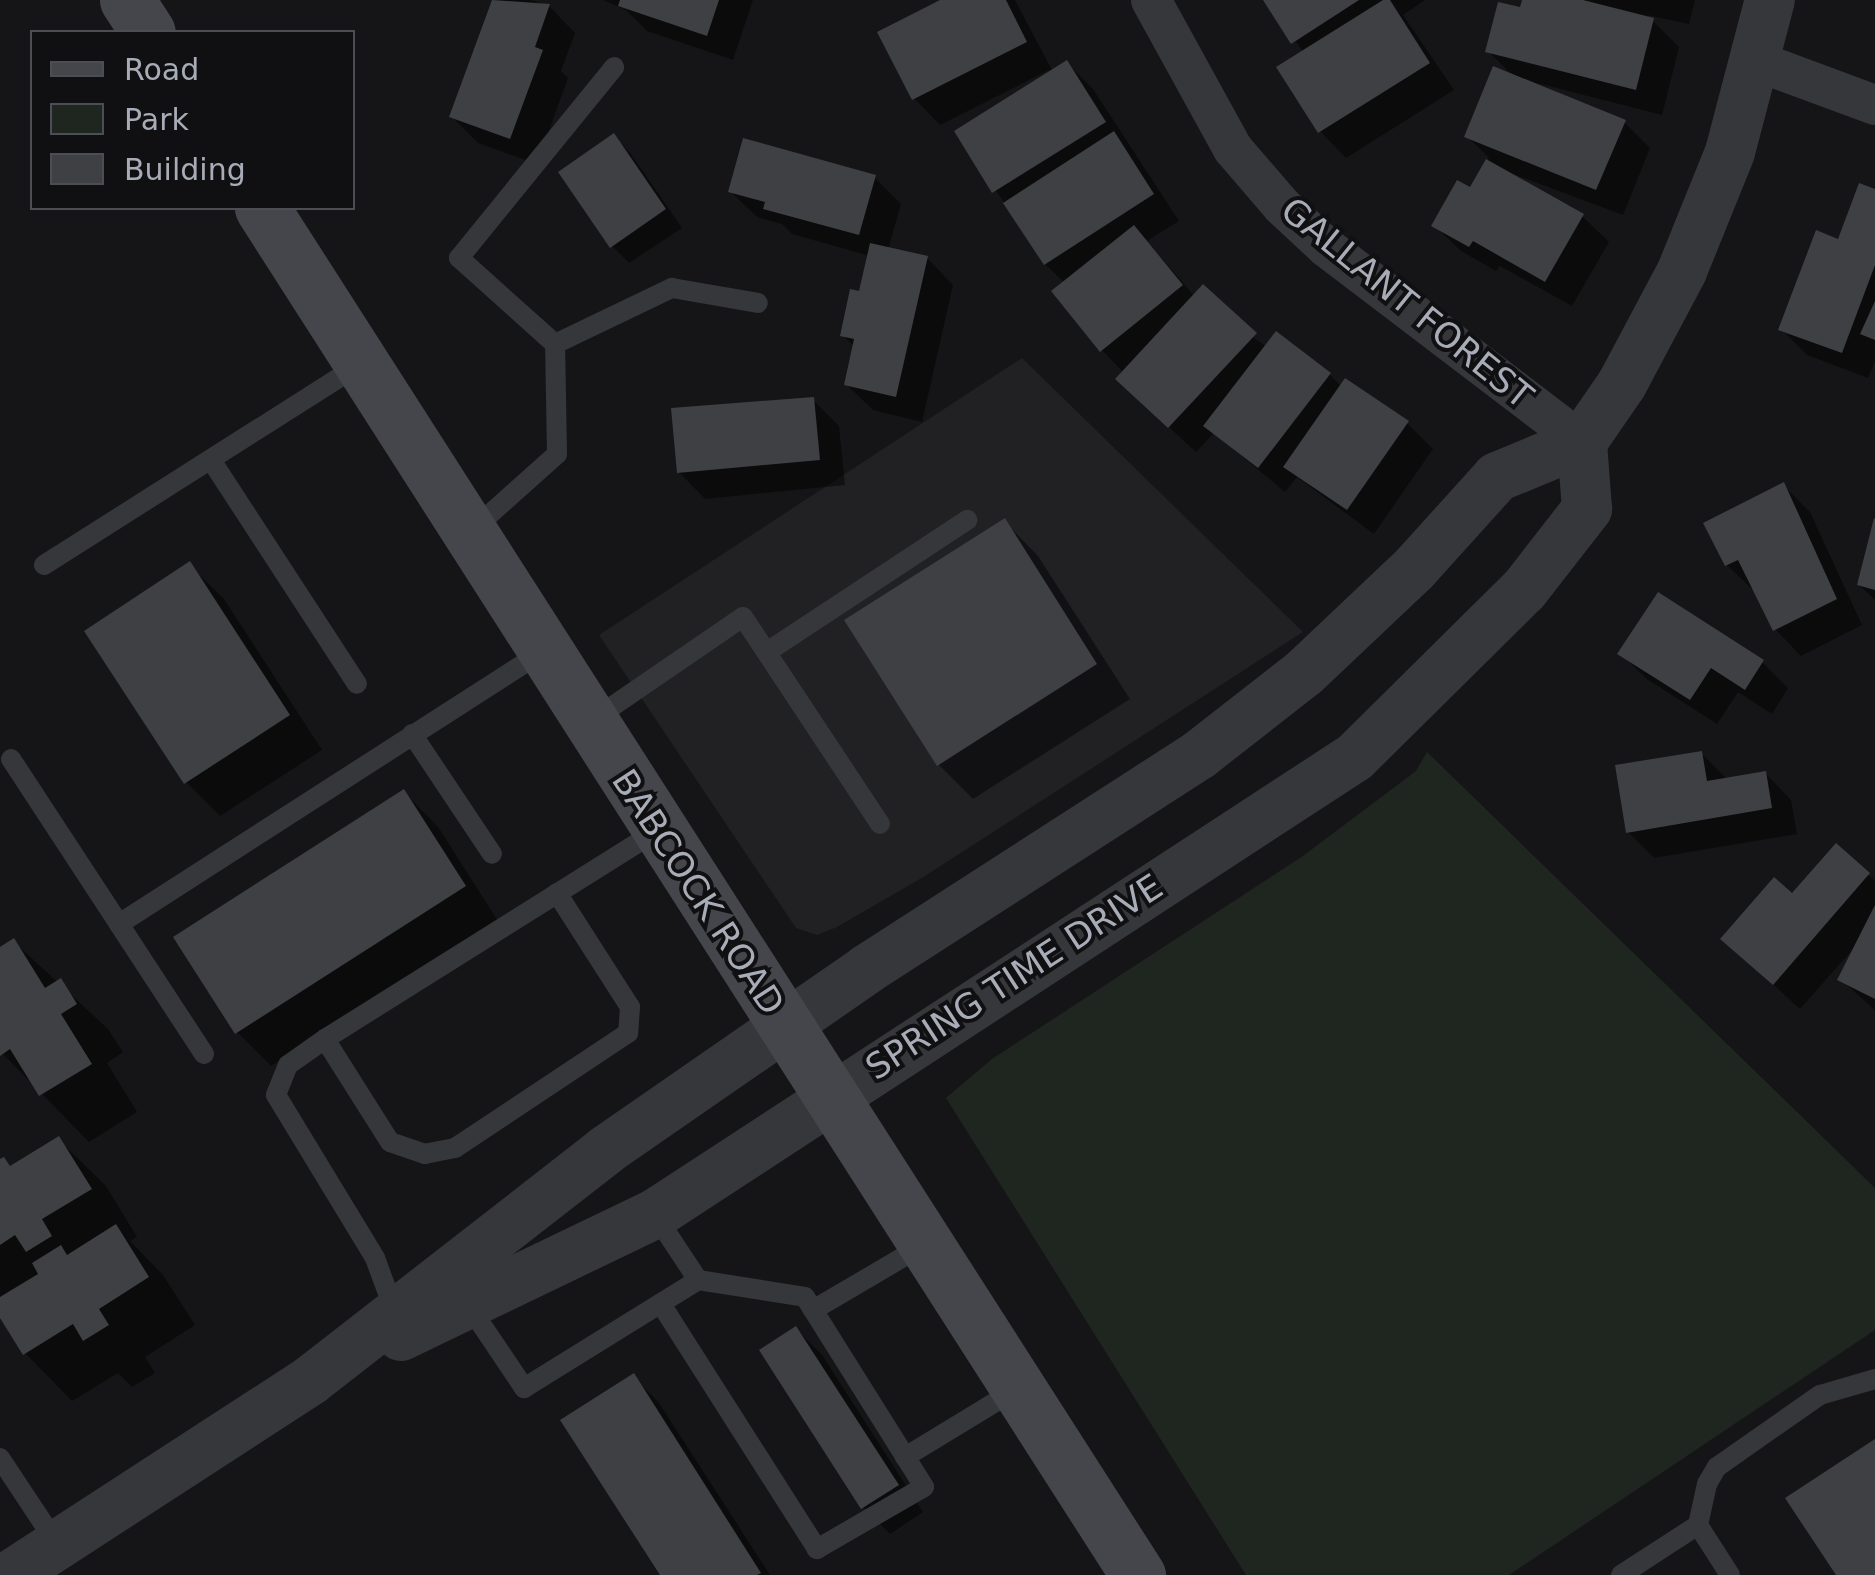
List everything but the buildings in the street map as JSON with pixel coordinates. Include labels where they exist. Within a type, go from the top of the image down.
[{"type":"main road","points":[[127,0],[147,30]]},
{"type":"main road","name":"BABCOCK ROAD","points":[[263,210],[1138,1575]]},
{"type":"street","name":"GALLANT FOREST","points":[[1151,0],[1234,150],[1282,206],[1326,247],[1582,442]]},
{"type":"street","points":[[1582,442],[1622,384],[1682,270],[1730,152],[1770,0]]},
{"type":"street","points":[[1756,61],[1875,106]]},
{"type":"street","name":"SPRING TIME DRIVE","points":[[11,1575],[402,1324],[606,1150],[868,969],[1199,754],[1304,674],[1414,570],[1498,477],[1582,442],[1586,509],[1524,590],[1354,756],[655,1214],[468,1304],[402,1324]]},
{"type":"lane","points":[[469,532],[557,454],[555,344],[459,258],[614,67]]},
{"type":"lane","points":[[555,344],[672,288],[758,303]]},
{"type":"lane","points":[[44,566],[362,363]]},
{"type":"lane","points":[[211,460],[357,684]]},
{"type":"lane","points":[[766,652],[967,520]]},
{"type":"lane","points":[[589,722],[742,616],[880,824]]},
{"type":"lane","points":[[119,924],[544,650]]},
{"type":"lane","points":[[412,734],[492,854]]},
{"type":"lane","points":[[11,759],[204,1054]]},
{"type":"lane","points":[[402,1324],[375,1258],[276,1096],[288,1065],[658,830]]},
{"type":"lane","points":[[324,1039],[390,1142],[425,1154],[455,1148],[628,1033],[630,1007],[557,894]]},
{"type":"lane","points":[[655,1214],[698,1280]]},
{"type":"lane","points":[[813,1310],[926,1244]]},
{"type":"lane","points":[[468,1304],[524,1388],[698,1280],[805,1297],[924,1487],[817,1549],[661,1304]]},
{"type":"lane","points":[[1621,1575],[1698,1525],[1707,1484],[1716,1466],[1820,1395],[1875,1380]]},
{"type":"lane","points":[[905,1457],[1018,1388]]},
{"type":"lane","points":[[0,1458],[58,1546]]},
{"type":"lane","points":[[1698,1525],[1730,1575]]},
{"type":"shaded area","points":[[1022,358],[1303,632],[925,876],[837,927],[817,935],[796,928],[599,635]]},
{"type":"green space","points":[[1427,752],[1875,1188],[1875,1330],[1509,1575],[1246,1575],[946,1098],[992,1059],[1303,856],[1416,771]]}]
